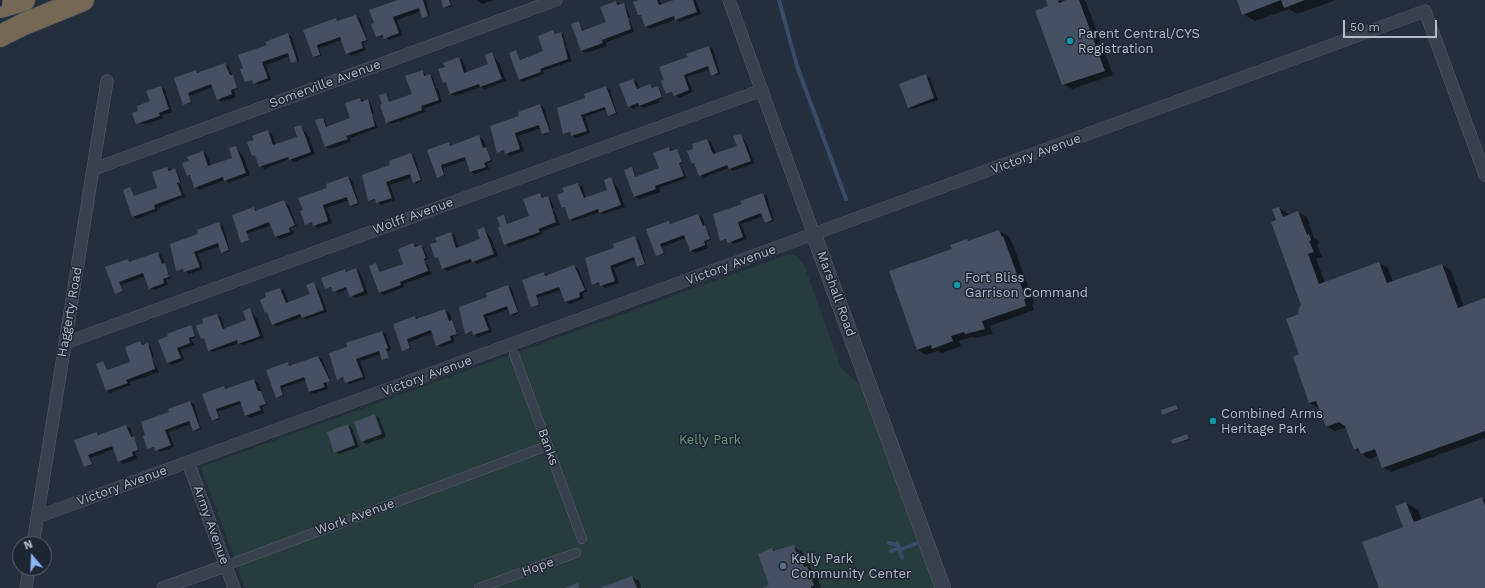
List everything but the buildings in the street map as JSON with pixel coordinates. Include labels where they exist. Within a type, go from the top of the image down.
[{"type":"highway","points":[[0,7],[24,0]]},
{"type":"highway","points":[[0,36],[24,24],[82,0]]},
{"type":"street","name":"Somerville Avenue","points":[[94,169],[556,0]]},
{"type":"street","name":"Marshall Road","points":[[729,0],[943,588]]},
{"type":"street","name":"Victory Avenue","points":[[37,517],[1425,11],[1485,175]]},
{"type":"street","name":"Haggerty Road","points":[[34,536],[107,81]]},
{"type":"street","name":"Wolff Avenue","points":[[64,343],[762,90]]},
{"type":"street","name":"Banks","points":[[514,354],[582,539]]},
{"type":"street","name":"Work Avenue","points":[[163,588],[547,446]]},
{"type":"street","name":"Army Avenue","points":[[188,462],[234,588]]},
{"type":"street","name":"Hope","points":[[479,588],[576,553]]},
{"type":"street","points":[[26,588],[28,576]]},
{"type":"green space","name":"Kelly Park","points":[[789,254],[797,256],[804,265],[841,368],[875,399],[943,588],[245,588],[201,467]]},
{"type":"waterway","points":[[779,0],[797,66],[846,199]]},
{"type":"waterway","points":[[899,550],[923,541]]},
{"type":"waterway","points":[[889,543],[897,545]]},
{"type":"waterway","points":[[897,543],[902,558]]},
{"type":"waterway","points":[[891,551],[899,548]]},
{"type":"railway","points":[[0,6],[1,0]]},
{"type":"place","name":"Parent Central/CYS Registration","points":[[1070,41]]},
{"type":"place","name":"Fort Bliss Garrison Command","points":[[957,285]]},
{"type":"place","name":"Combined Arms Heritage Park","points":[[1213,421]]},
{"type":"place","name":"Kelly Park Community Center","points":[[783,566]]}]
